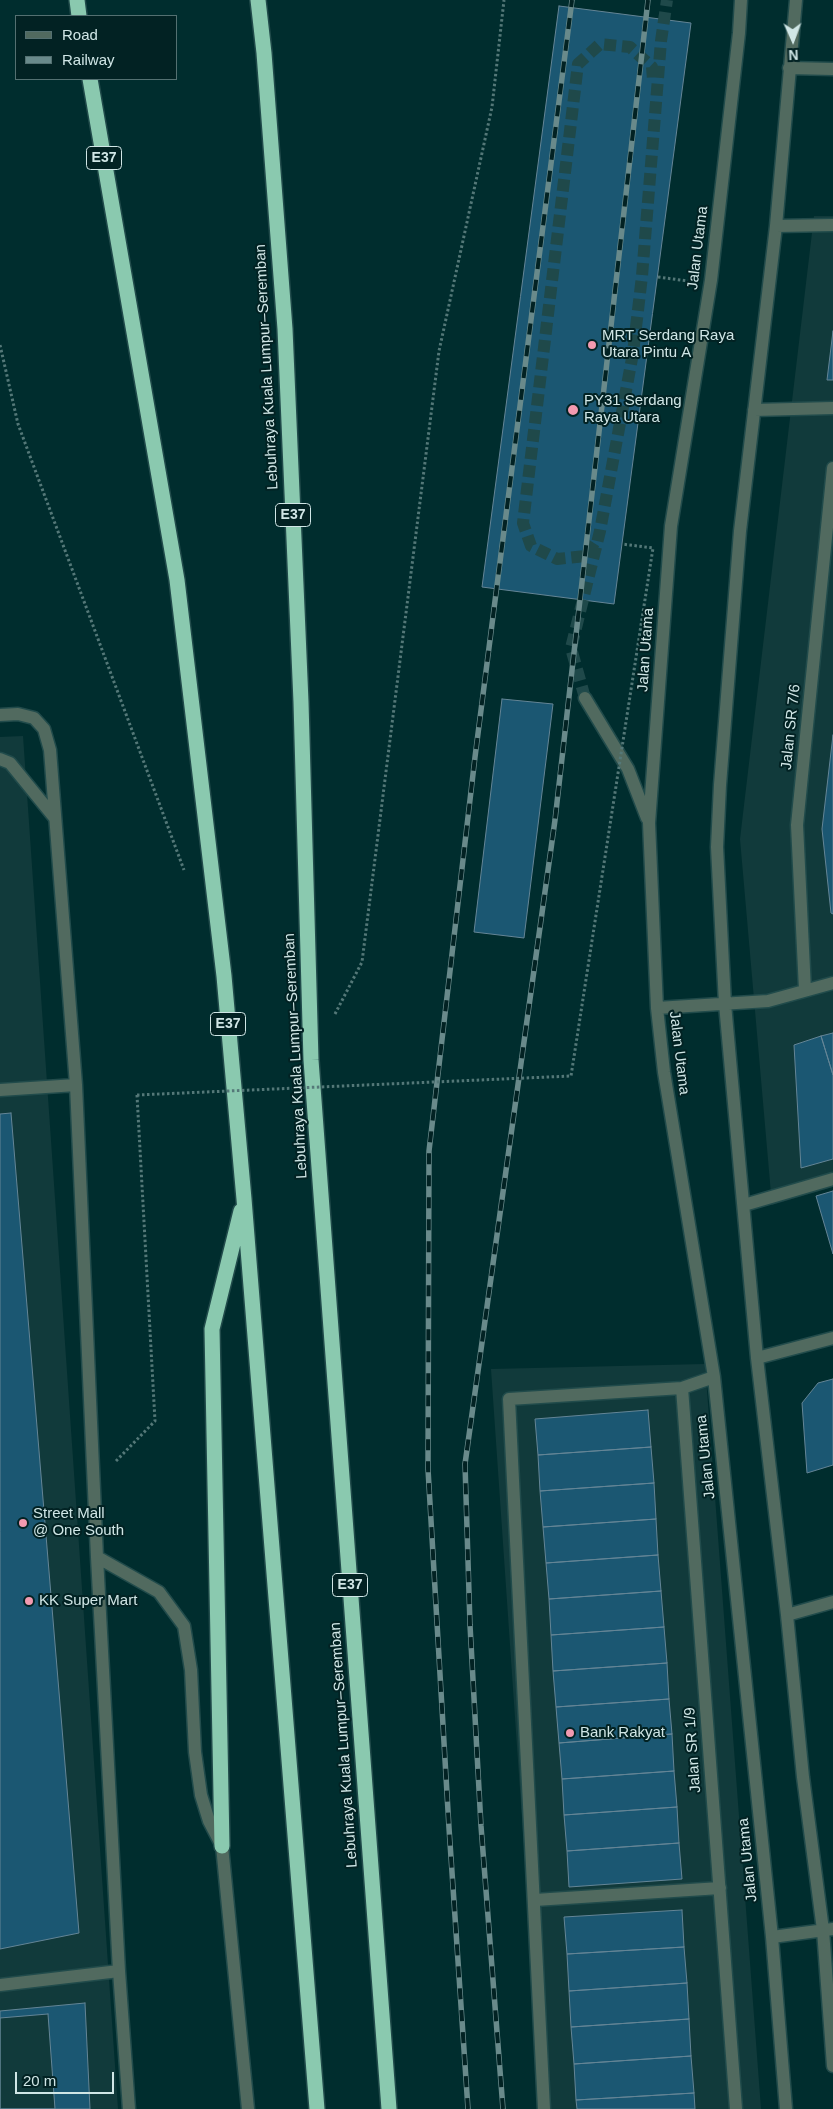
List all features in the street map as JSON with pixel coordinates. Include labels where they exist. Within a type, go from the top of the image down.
[{"type":"highway","points":[[76,0],[79,15]]},
{"type":"highway","name":"Lebuhraya Kuala Lumpur–Seremban","points":[[258,0],[264,53],[285,338],[301,702],[311,1060],[389,2109]]},
{"type":"highway","name":"E37","points":[[90,80],[177,580],[224,976],[244,1199],[317,2109]]},
{"type":"highway","points":[[222,1846],[212,1329],[244,1199]]},
{"type":"street","name":"Jalan Utama","points":[[741,0],[739,33],[711,280],[671,526],[649,823],[657,1008],[666,1082],[714,1377],[772,1938],[786,2109]]},
{"type":"street","points":[[796,0],[776,226],[740,531],[717,846],[725,1004],[757,1358],[787,1615],[803,1777],[828,1929],[833,2066]]},
{"type":"street","points":[[789,68],[833,68]]},
{"type":"street","points":[[776,226],[833,225]]},
{"type":"street","points":[[754,410],[833,408]]},
{"type":"street","name":"Jalan SR 7/6","points":[[806,990],[797,825],[833,468]]},
{"type":"street","points":[[586,698],[628,769],[649,823]]},
{"type":"street","points":[[0,714],[18,714],[34,718],[44,729],[50,750],[76,1085],[97,1557],[119,1971],[129,2109]]},
{"type":"street","points":[[0,758],[10,763],[54,817]]},
{"type":"street","points":[[657,1008],[768,1001],[833,983]]},
{"type":"street","points":[[0,1090],[76,1085]]},
{"type":"street","points":[[744,1205],[833,1180]]},
{"type":"street","points":[[757,1358],[833,1338]]},
{"type":"street","points":[[544,2109],[536,1900],[509,1399],[682,1388],[714,1377]]},
{"type":"street","name":"Jalan SR 1/9","points":[[682,1388],[736,2109]]},
{"type":"street","points":[[97,1557],[158,1592],[184,1626],[192,1670],[196,1752],[201,1795],[209,1821],[222,1846],[248,2109]]},
{"type":"street","points":[[787,1615],[833,1602]]},
{"type":"street","points":[[536,1900],[720,1888]]},
{"type":"street","points":[[772,1938],[828,1929]]},
{"type":"street","points":[[0,1985],[119,1971]]},
{"type":"path","points":[[332,1020],[362,962],[439,351],[492,107],[504,0]]},
{"type":"path","points":[[658,277],[684,281]]},
{"type":"path","points":[[0,345],[18,424],[186,873]]},
{"type":"path","points":[[94,1484],[155,1421],[137,1095],[571,1076],[654,548],[622,544]]},
{"type":"shaded area","points":[[814,216],[833,216],[833,1187],[772,1205],[740,839]]},
{"type":"shaded area","points":[[23,736],[118,2109],[0,2109],[0,737]]},
{"type":"shaded area","points":[[705,1364],[761,2109],[542,2109],[491,1369]]},
{"type":"building","name":"PY31 Serdang Raya Utara","points":[[559,6],[691,23],[614,604],[482,587]]},
{"type":"building","points":[[833,331],[833,380],[827,380]]},
{"type":"building","points":[[502,699],[553,704],[524,938],[474,932]]},
{"type":"building","points":[[833,735],[833,914],[831,913],[822,829]]},
{"type":"building","points":[[833,1033],[833,1075],[821,1036]]},
{"type":"building","points":[[821,1036],[833,1075],[833,1159],[801,1168],[794,1045]]},
{"type":"building","name":"Street Mall @ One South","points":[[11,1113],[79,1933],[0,1949],[0,1114]]},
{"type":"building","points":[[833,1191],[833,1254],[816,1196]]},
{"type":"building","points":[[833,1379],[833,1465],[807,1473],[802,1403],[818,1383]]},
{"type":"building","points":[[648,1410],[651,1447],[538,1455],[535,1419]]},
{"type":"building","points":[[651,1447],[654,1483],[540,1491],[538,1455]]},
{"type":"building","points":[[654,1483],[656,1519],[543,1527],[540,1491]]},
{"type":"building","points":[[656,1519],[658,1555],[546,1563],[543,1527]]},
{"type":"building","points":[[658,1555],[661,1591],[549,1599],[546,1563]]},
{"type":"building","points":[[661,1591],[664,1627],[551,1635],[549,1599]]},
{"type":"building","points":[[664,1627],[667,1663],[553,1671],[551,1635]]},
{"type":"building","points":[[667,1663],[669,1699],[556,1707],[553,1671]]},
{"type":"building","points":[[669,1699],[672,1734],[559,1743],[556,1707]]},
{"type":"building","points":[[672,1734],[674,1771],[562,1779],[559,1743]]},
{"type":"building","points":[[674,1771],[677,1807],[564,1815],[562,1779]]},
{"type":"building","points":[[677,1807],[679,1843],[567,1851],[564,1815]]},
{"type":"building","points":[[679,1843],[682,1879],[569,1887],[567,1851]]},
{"type":"building","points":[[682,1910],[684,1947],[567,1954],[564,1917]]},
{"type":"building","points":[[684,1947],[687,1983],[569,1991],[567,1954]]},
{"type":"building","points":[[687,1983],[689,2019],[571,2027],[569,1991]]},
{"type":"building","points":[[85,2003],[90,2109],[0,2109],[0,2011]]},
{"type":"building","points":[[48,2014],[55,2109],[0,2109],[0,2018]]},
{"type":"building","points":[[689,2019],[691,2056],[574,2064],[571,2027]]},
{"type":"building","points":[[691,2056],[694,2093],[576,2100],[574,2064]]},
{"type":"building","points":[[694,2093],[695,2109],[577,2109],[576,2100]]},
{"type":"tunnel","points":[[585,698],[571,648],[600,531],[633,353],[642,276],[661,41],[667,0]]},
{"type":"tunnel","points":[[594,543],[586,556],[557,559],[531,546],[523,523],[578,64],[600,44],[630,47],[652,67],[653,79]]},
{"type":"railway","points":[[468,2109],[428,1469],[429,1151],[475,757],[572,0]]},
{"type":"railway","points":[[503,2109],[481,1826],[470,1625],[465,1464],[555,820],[648,0]]},
{"type":"place","name":"MRT Serdang Raya Utara Pintu A","points":[[592,345]]},
{"type":"place","name":"PY31 Serdang Raya Utara","points":[[573,410]]},
{"type":"place","name":"Street Mall @ One South","points":[[23,1523]]},
{"type":"place","name":"KK Super Mart","points":[[29,1601]]},
{"type":"place","name":"Bank Rakyat","points":[[570,1733]]}]
